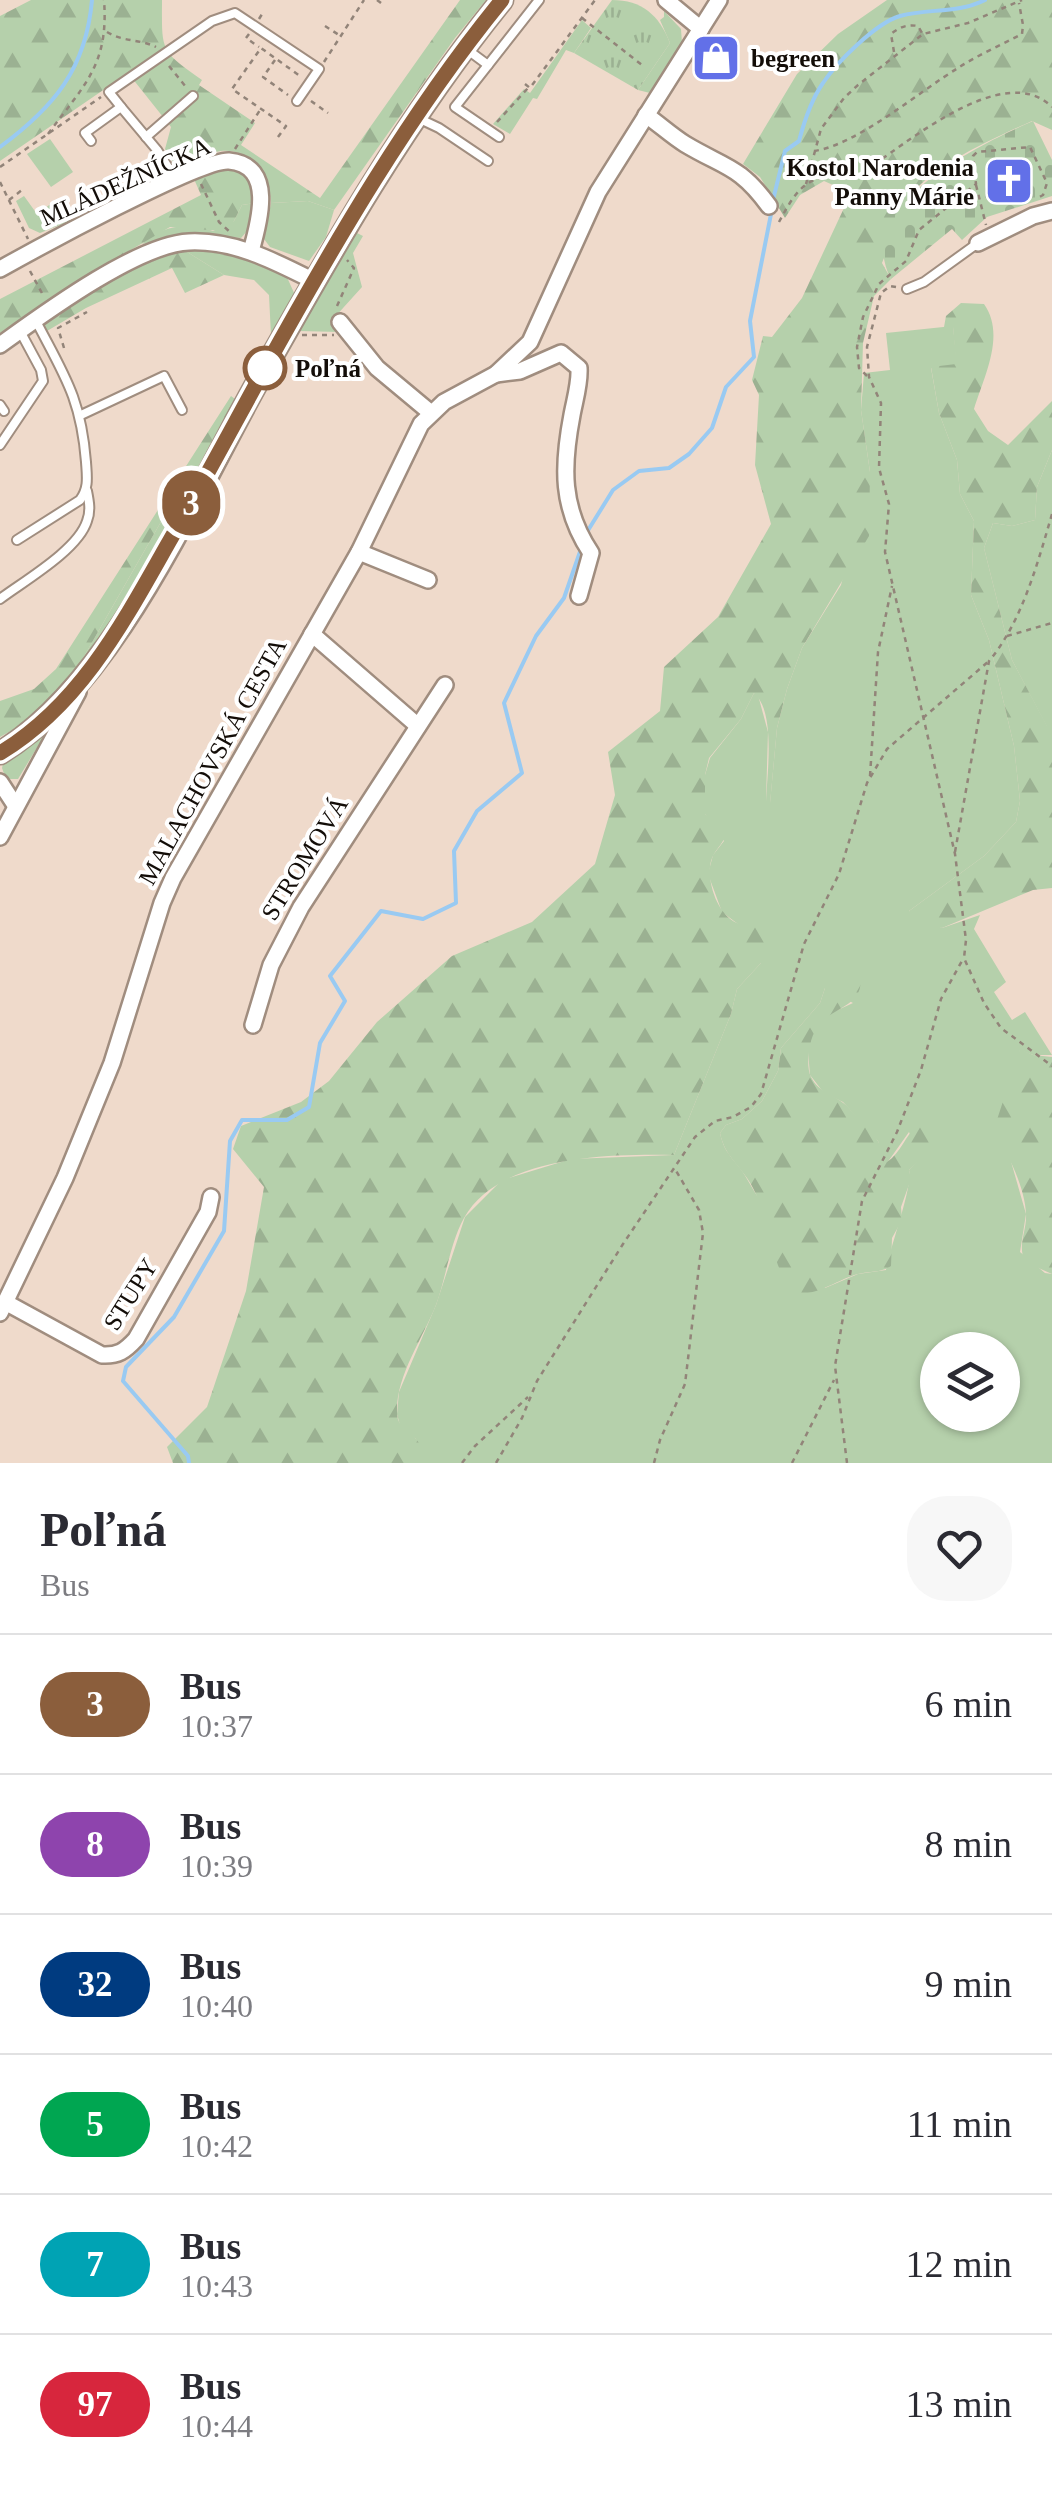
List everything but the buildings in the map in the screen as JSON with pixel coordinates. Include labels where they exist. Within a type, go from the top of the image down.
[{"type":"street","points":[[0,837],[84,680],[153,571],[314,281],[416,117],[502,0]]},
{"type":"street","points":[[666,0],[701,29]]},
{"type":"street","name":"MALACHOVSKÁ CESTA","points":[[2,1308],[65,1178],[112,1063],[162,903],[359,552],[421,424],[444,402],[496,374],[530,342],[598,192],[720,0]]},
{"type":"street","points":[[646,115],[684,144],[738,171],[751,181],[769,206]]},
{"type":"street","name":"MLÁDEŽNÍCKA","points":[[0,269],[176,180],[227,161],[248,168],[257,179],[262,203],[245,245]]},
{"type":"street","points":[[978,243],[1052,210]]},
{"type":"street","points":[[0,345],[163,246],[188,242],[245,245],[314,281]]},
{"type":"street","points":[[345,329],[377,368],[430,413]]},
{"type":"street","name":"MALACHOVSKÁ CESTA","points":[[496,374],[520,371],[562,353],[579,368],[566,493],[571,518],[590,553],[579,596]]},
{"type":"street","points":[[359,552],[428,580]]},
{"type":"street","points":[[312,634],[418,726]]},
{"type":"street","points":[[0,753],[42,724],[84,680]]},
{"type":"street","name":"STROMOVÁ","points":[[253,1025],[275,954],[325,868],[446,684]]},
{"type":"street","points":[[0,782],[15,804]]},
{"type":"street","name":"STUPY","points":[[2,1308],[102,1355],[114,1356],[126,1350],[136,1340],[208,1212],[211,1197]]},
{"type":"lane","points":[[498,137],[455,107],[539,0]]},
{"type":"lane","points":[[176,180],[109,92],[227,14],[243,17],[318,69],[299,98]]},
{"type":"lane","points":[[465,48],[488,65]]},
{"type":"lane","points":[[146,137],[194,96]]},
{"type":"lane","points":[[91,140],[85,133],[121,107]]},
{"type":"lane","points":[[416,117],[488,161]]},
{"type":"lane","points":[[907,288],[924,282],[978,243]]},
{"type":"lane","points":[[0,599],[72,545],[86,526],[90,510],[81,415],[36,320]]},
{"type":"lane","points":[[0,444],[44,382],[20,331]]},
{"type":"lane","points":[[81,415],[164,376],[182,410]]},
{"type":"lane","points":[[17,540],[80,500],[87,490]]},
{"type":"path","points":[[48,134],[96,68],[106,32],[104,0]]},
{"type":"path","points":[[318,69],[364,0]]},
{"type":"path","points":[[487,129],[506,116],[527,85],[549,66],[595,0]]},
{"type":"path","points":[[806,186],[812,151],[821,129],[844,98],[923,34],[968,23],[1020,1],[1022,34],[958,68],[924,93],[850,136],[826,149],[812,151]]},
{"type":"path","points":[[576,12],[642,65]]},
{"type":"path","points":[[895,55],[890,34],[910,25],[918,26],[923,34]]},
{"type":"path","points":[[325,26],[340,36]]},
{"type":"path","points":[[558,36],[564,40]]},
{"type":"path","points":[[278,138],[286,126],[232,89],[260,48],[310,82]]},
{"type":"path","points":[[276,59],[263,77],[328,113]]},
{"type":"path","points":[[543,61],[549,66]]},
{"type":"path","points":[[0,168],[109,92]]},
{"type":"path","points":[[780,222],[793,195],[815,180],[830,176],[842,180],[861,174],[948,116],[999,94],[1024,92],[1042,98],[1052,107]]},
{"type":"path","points":[[281,123],[299,98]]},
{"type":"path","points":[[236,158],[235,146],[261,109]]},
{"type":"path","points":[[996,220],[987,226],[983,220],[973,156],[977,152],[1030,147],[1039,155],[1047,183],[1043,195],[1026,204]]},
{"type":"path","points":[[195,171],[219,222],[245,245]]},
{"type":"path","points":[[0,182],[48,303]]},
{"type":"path","points":[[869,377],[859,368],[857,347],[870,300],[879,284],[906,261],[918,230],[976,184]]},
{"type":"path","points":[[0,203],[22,190]]},
{"type":"path","points":[[295,334],[345,329],[337,308],[354,268],[342,253]]},
{"type":"path","points":[[847,1463],[835,1378],[862,1201],[897,1132],[921,1070],[941,999],[964,958],[966,940],[955,854],[885,552],[889,504],[879,468],[881,403],[869,377],[866,348],[881,293],[890,286],[907,288]]},
{"type":"path","points":[[58,363],[64,348],[58,328],[87,312]]},
{"type":"path","points":[[496,1463],[522,1418],[530,1395],[623,1244],[695,1137],[716,1121],[751,1107],[760,1094],[804,944],[839,874],[844,848],[870,778],[887,749],[989,660],[1006,637],[1033,574],[1052,514]]},
{"type":"path","points":[[870,778],[878,652],[893,584]]},
{"type":"path","points":[[1006,637],[1052,624]]},
{"type":"path","points":[[955,854],[989,660]]},
{"type":"path","points":[[964,958],[984,1003],[1001,1028],[1052,1066]]},
{"type":"path","points":[[654,1463],[684,1384],[703,1232],[699,1210],[674,1168]]},
{"type":"path","points":[[792,1463],[835,1378]]},
{"type":"path","points":[[462,1463],[530,1395]]},
{"type":"green space","points":[[31,0],[162,0],[163,40],[170,55],[202,80],[199,85],[255,123],[241,145],[320,198],[460,0],[486,0],[334,210],[308,201],[271,203],[267,183],[257,166],[231,151],[215,152],[176,168],[165,149],[171,127],[128,73],[0,161],[0,16]]},
{"type":"green space","points":[[612,0],[648,11],[661,24],[670,43],[638,90],[574,53]]},
{"type":"green space","points":[[887,0],[1052,0],[1052,130],[1032,121],[963,155],[928,178],[906,203],[882,263],[891,279],[874,296],[863,343],[861,410],[870,472],[869,536],[802,648],[777,728],[770,804],[766,802],[768,728],[761,702],[754,693],[741,719],[709,758],[705,775],[705,814],[726,834],[711,861],[715,896],[724,913],[737,923],[769,925],[768,946],[761,963],[737,989],[731,1014],[674,1155],[558,1162],[503,1181],[481,1197],[459,1228],[436,1305],[411,1357],[398,1398],[398,1419],[419,1443],[420,1463],[173,1463],[167,1447],[207,1407],[246,1291],[264,1187],[233,1149],[241,1126],[301,1102],[329,1081],[377,1022],[452,956],[532,922],[595,864],[615,795],[608,752],[660,711],[664,667],[718,617],[771,524],[755,465],[759,395],[752,380],[763,336],[772,337],[802,298],[851,193],[824,181],[800,195],[785,218],[760,177],[743,164],[797,74],[838,34]]},
{"type":"green space","points":[[664,11],[681,29],[682,43],[650,93],[638,90],[670,43],[660,20]]},
{"type":"green space","points":[[582,20],[591,28],[574,53],[566,50],[537,99],[533,98],[510,134],[493,124],[524,89],[530,93]]},
{"type":"green space","points":[[1033,121],[1052,160],[1052,196],[987,217],[962,240],[952,229],[891,279],[883,252],[889,226],[905,203],[927,181],[955,162]]},
{"type":"green space","points":[[50,139],[73,172],[51,187],[27,154]]},
{"type":"green space","points":[[220,168],[235,170],[245,177],[255,203],[242,205],[223,231],[170,227],[66,288],[0,333],[0,299],[201,195],[194,179]]},
{"type":"green space","points":[[24,196],[37,214],[56,200],[70,221],[40,233],[29,228],[16,201]]},
{"type":"green space","points":[[308,201],[334,210],[326,237],[309,261],[270,247],[264,239],[271,203]]},
{"type":"green space","points":[[255,203],[248,230],[241,238],[185,233],[142,244],[175,227],[213,231],[234,221],[242,205]]},
{"type":"green space","points":[[357,233],[363,236],[353,253],[362,287],[334,318],[340,332],[299,331]]},
{"type":"green space","points":[[184,250],[224,254],[274,270],[286,275],[295,295],[148,564],[74,674],[271,336],[269,295],[254,280],[224,275]]},
{"type":"green space","points":[[184,250],[224,275],[185,293],[172,268],[47,331],[43,324],[129,272]]},
{"type":"green space","points":[[961,303],[984,304],[993,329],[991,356],[974,409],[988,431],[1008,445],[1052,401],[1052,450],[1037,487],[1035,520],[1012,526],[993,523],[984,548],[1012,660],[1047,726],[1052,727],[1052,888],[1033,890],[942,928],[915,921],[909,911],[984,856],[1016,822],[1020,801],[1014,746],[989,640],[971,595],[974,521],[960,494],[957,460],[939,413],[931,367],[956,364],[953,327],[944,327],[946,316]]},
{"type":"green space","points":[[953,326],[957,365],[931,368],[939,413],[957,460],[960,494],[974,521],[971,595],[989,640],[1014,746],[1020,801],[1016,822],[984,856],[909,911],[942,928],[980,915],[974,929],[1006,982],[994,992],[1012,1020],[1025,1012],[1052,1055],[1020,1050],[1008,1151],[1026,1214],[1020,1252],[1045,1273],[1052,1274],[1052,1463],[420,1463],[416,1439],[401,1429],[397,1414],[399,1392],[436,1305],[465,1217],[502,1180],[571,1159],[674,1155],[731,1014],[737,989],[761,963],[738,924],[722,912],[708,874],[713,855],[724,841],[705,814],[705,775],[710,758],[741,719],[754,693],[758,695],[768,732],[766,801],[770,803],[777,728],[787,689],[802,648],[841,585],[870,472],[861,410],[864,373],[890,370],[886,333]],"holes":[[[825,988],[853,1003],[829,1014],[813,1029],[808,1051],[810,1075],[824,1093],[843,1102],[878,1141],[887,1163],[909,1132],[920,1158],[909,1170],[908,1190],[886,1270],[858,1274],[825,1288],[728,1153],[720,1133],[762,1101],[778,1071],[781,1048],[820,1003]]]},
{"type":"green space","points":[[231,396],[235,399],[199,465],[178,492],[74,674],[37,716],[0,737],[0,701],[34,689],[56,669]]},
{"type":"green space","points":[[1052,450],[1052,727],[1047,727],[1012,660],[984,548],[993,523],[1012,526],[1035,520],[1037,487]]},
{"type":"green space","points":[[41,734],[44,736],[18,779],[6,779],[4,760]]},
{"type":"green space","points":[[845,975],[860,976],[860,988],[849,1004],[830,1015],[814,1032],[808,1057],[811,1077],[867,1127],[887,1162],[918,1125],[935,1130],[935,1145],[909,1170],[911,1179],[901,1207],[902,1220],[892,1238],[891,1266],[818,1290],[793,1293],[778,1264],[753,1187],[726,1150],[720,1133],[762,1101],[778,1071],[781,1048],[820,1003],[825,988]]},
{"type":"green space","points":[[1020,1049],[1052,1057],[1052,1274],[1025,1262],[1023,1193],[993,1132]]},
{"type":"waterway","points":[[0,147],[36,117],[64,84],[83,46],[92,0]]},
{"type":"waterway","points":[[773,200],[785,151],[799,141],[811,104],[823,83],[858,44],[900,16],[985,0]]},
{"type":"waterway","points":[[587,532],[613,490],[639,471],[669,468],[689,454],[712,428],[726,387],[754,357],[750,321],[772,209]]},
{"type":"waterway","points":[[189,1463],[188,1456],[123,1381],[126,1367],[174,1317],[224,1231],[230,1141],[242,1120],[287,1120],[309,1107],[320,1043],[345,1001],[330,976],[381,911],[423,919],[456,903],[454,851],[477,811],[522,773],[504,703],[536,636],[564,598],[582,546]]},
{"type":"bus line","name":"3","points":[[0,753],[42,724],[84,680],[143,588],[314,281],[382,168],[502,0]]},
{"type":"place","name":"begreen","points":[[716,58]]},
{"type":"place","name":"Kostol Narodenia Panny Márie","points":[[1009,181]]},
{"type":"place","name":"Poľná","points":[[265,368]]}]
